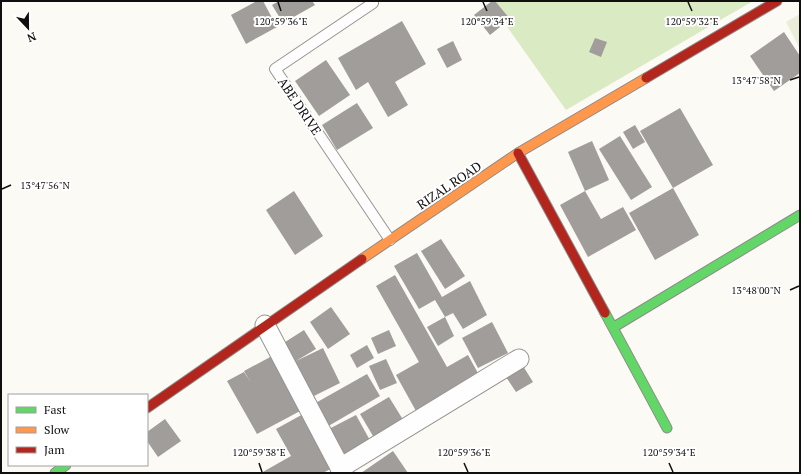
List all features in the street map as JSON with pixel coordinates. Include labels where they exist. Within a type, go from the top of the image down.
[{"type":"street","name":"RIZAL ROAD","points":[[148,407],[518,153],[777,1]]},
{"type":"street","points":[[518,153],[614,327],[667,428]]},
{"type":"street","points":[[614,327],[800,215]]},
{"type":"street","points":[[265,326],[342,471],[519,359]]},
{"type":"street","points":[[55,473],[65,466]]},
{"type":"lane","name":"ABE DRIVE","points":[[373,3],[275,69],[390,240]]},
{"type":"green space","points":[[489,1],[753,1],[566,110]]},
{"type":"green space","points":[[800,14],[800,49],[786,22]]},
{"type":"building","points":[[257,1],[263,1],[277,27],[246,44],[231,15]]},
{"type":"building","points":[[279,1],[312,1],[315,5],[283,23],[272,5]]},
{"type":"building","points":[[492,1],[495,1],[510,19],[490,35],[474,15]]},
{"type":"building","points":[[402,21],[426,64],[395,82],[408,105],[388,117],[368,82],[356,90],[338,58]]},
{"type":"building","points":[[784,32],[800,56],[800,73],[774,91],[750,56]]},
{"type":"building","points":[[595,38],[607,42],[601,57],[589,52]]},
{"type":"building","points":[[453,41],[462,60],[447,68],[437,49]]},
{"type":"building","points":[[326,60],[350,95],[319,116],[295,81]]},
{"type":"building","points":[[357,103],[373,128],[337,150],[322,125]]},
{"type":"building","points":[[680,108],[713,165],[673,188],[640,131]]},
{"type":"building","points":[[635,125],[645,142],[633,149],[623,132]]},
{"type":"building","points":[[620,136],[652,187],[631,200],[599,149]]},
{"type":"building","points":[[592,141],[609,180],[585,191],[568,152]]},
{"type":"building","points":[[673,188],[699,235],[655,260],[629,213]]},
{"type":"building","points":[[294,191],[323,236],[295,255],[266,210]]},
{"type":"building","points":[[585,191],[601,219],[623,207],[636,230],[588,257],[560,205]]},
{"type":"building","points":[[441,239],[465,276],[445,289],[421,251]]},
{"type":"building","points":[[417,253],[442,297],[470,281],[487,315],[463,329],[453,313],[445,317],[435,300],[419,309],[394,266]]},
{"type":"building","points":[[395,275],[447,367],[468,355],[479,375],[416,411],[396,375],[419,362],[376,286]]},
{"type":"building","points":[[331,307],[350,334],[328,349],[310,322]]},
{"type":"building","points":[[445,317],[454,336],[438,346],[427,327]]},
{"type":"building","points":[[492,322],[508,353],[478,368],[462,338]]},
{"type":"building","points":[[304,330],[316,349],[296,361],[323,348],[340,383],[312,397],[282,344]]},
{"type":"building","points":[[389,330],[396,346],[378,354],[371,338]]},
{"type":"building","points":[[367,345],[374,358],[357,368],[350,355]]},
{"type":"building","points":[[272,356],[302,410],[257,434],[227,381],[244,372],[250,381],[244,371]]},
{"type":"building","points":[[386,359],[397,383],[380,390],[369,366]]},
{"type":"building","points":[[523,366],[533,382],[516,392],[506,377]]},
{"type":"building","points":[[367,374],[380,396],[325,428],[312,405]]},
{"type":"building","points":[[389,397],[405,423],[376,441],[360,414]]},
{"type":"building","points":[[305,413],[334,467],[323,473],[261,473],[291,456],[276,429]]},
{"type":"building","points":[[356,415],[372,444],[340,460],[325,431]]},
{"type":"building","points":[[165,419],[181,441],[158,457],[148,442],[148,431]]},
{"type":"building","points":[[393,451],[408,473],[361,473]]},
{"type":"traffic: fast","points":[[614,327],[800,215]]},
{"type":"traffic: fast","points":[[605,313],[667,428]]},
{"type":"traffic: fast","points":[[55,473],[65,466]]},
{"type":"traffic: slow","points":[[362,259],[518,153],[646,78]]},
{"type":"traffic: jam","points":[[646,78],[777,1]]},
{"type":"traffic: jam","points":[[518,153],[605,313]]},
{"type":"traffic: jam","points":[[148,407],[362,259]]}]
